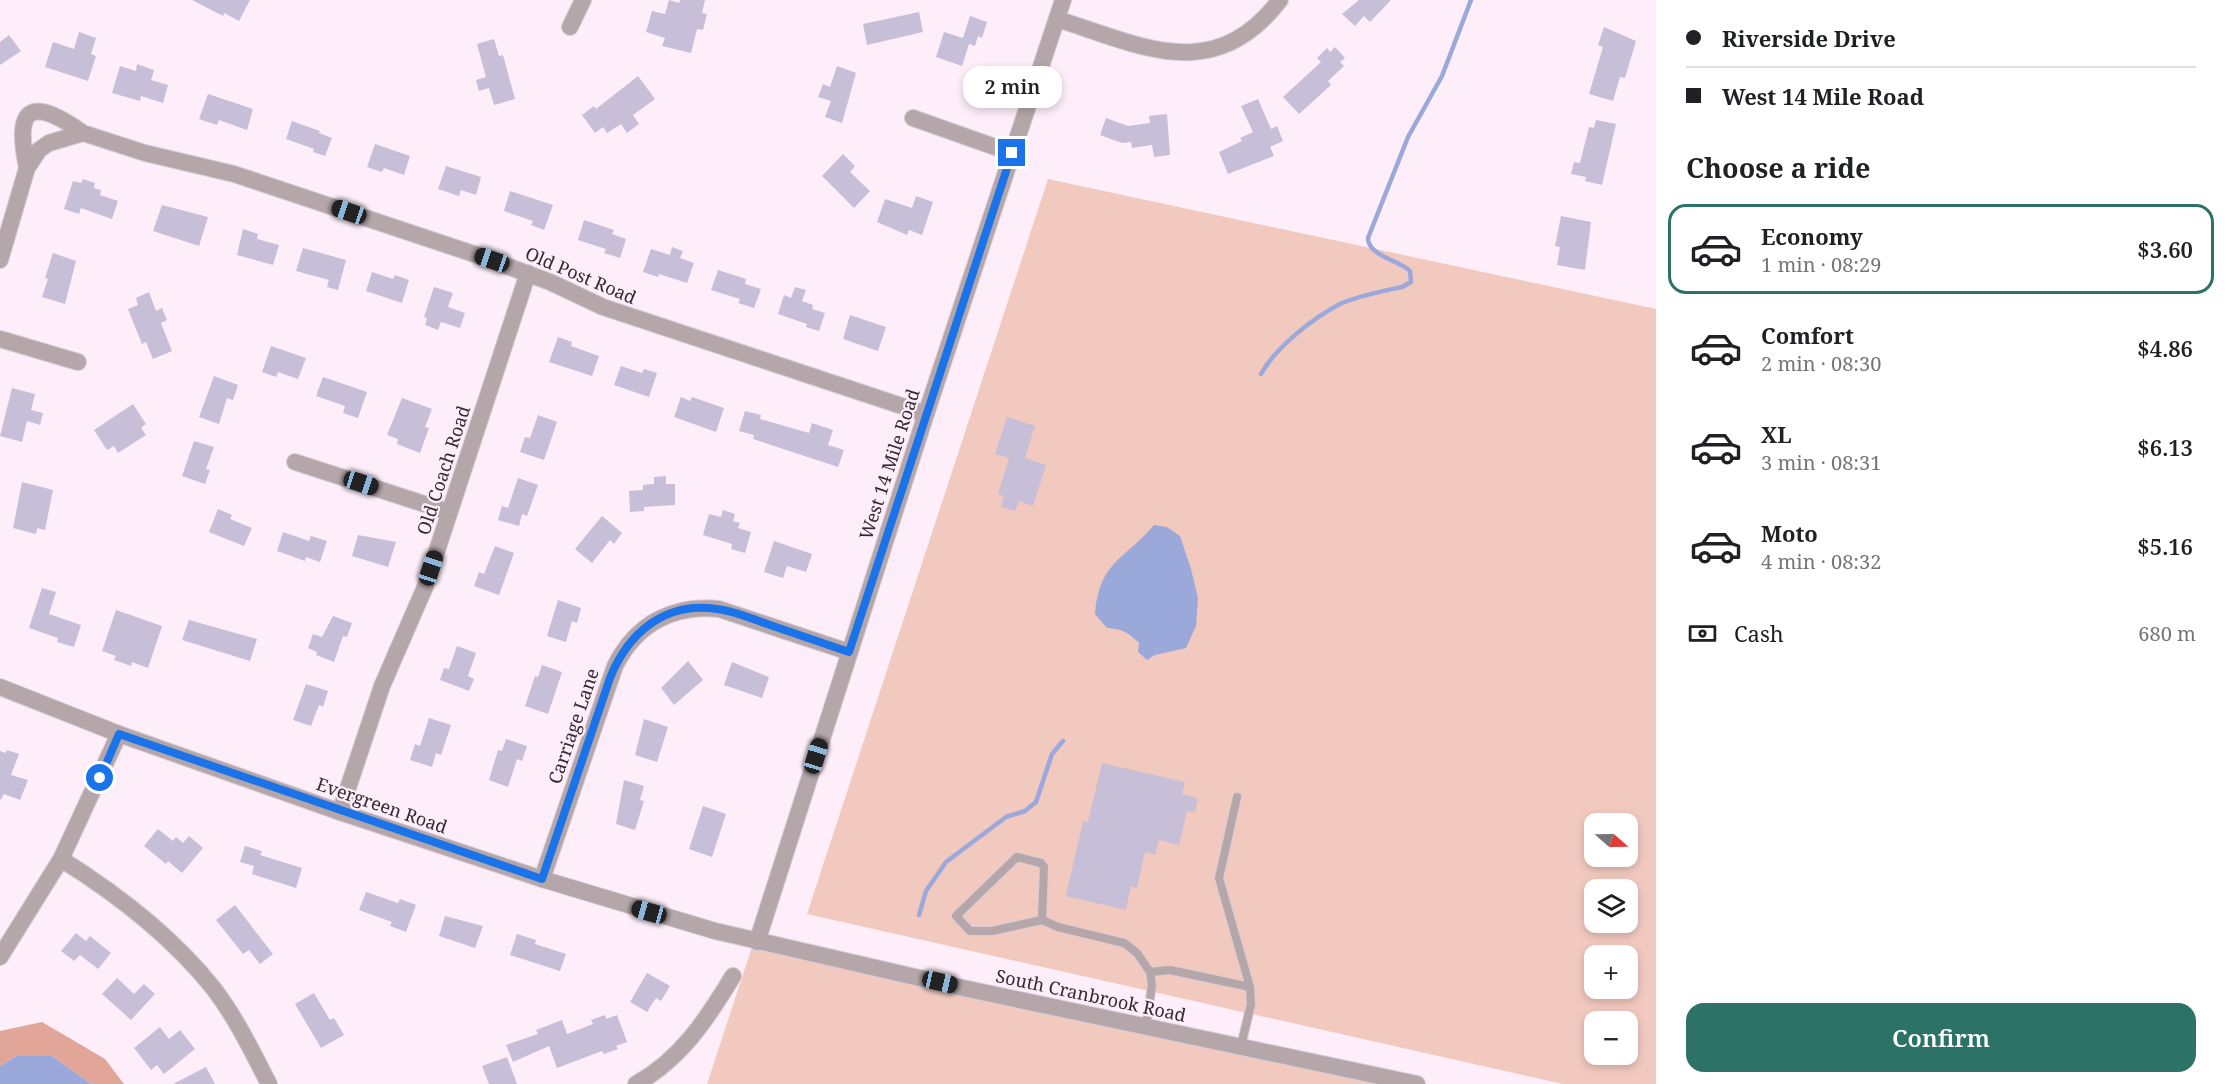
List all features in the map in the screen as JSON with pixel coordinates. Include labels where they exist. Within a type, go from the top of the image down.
[{"type":"street","points":[[570,27],[583,0]]},
{"type":"street","name":"West 14 Mile Road","points":[[757,942],[926,414],[1063,0]]},
{"type":"street","points":[[1057,19],[1148,48],[1176,54],[1196,53],[1220,48],[1244,36],[1267,17],[1280,0]]},
{"type":"street","name":"Old Post Road","points":[[27,168],[21,129],[25,119],[33,111],[52,113],[83,133],[145,153],[255,181],[528,273],[612,310],[926,414]]},
{"type":"street","points":[[913,118],[1012,153]]},
{"type":"street","points":[[0,260],[27,168],[39,150],[49,143],[83,133]]},
{"type":"street","name":"Old Coach Road","points":[[340,812],[379,695],[425,587],[528,273]]},
{"type":"street","points":[[0,339],[78,362]]},
{"type":"street","points":[[295,462],[449,512]]},
{"type":"street","name":"Carriage Lane","points":[[542,879],[612,672],[621,652],[646,626],[676,611],[705,607],[719,609],[849,652]]},
{"type":"street","name":"Evergreen Road","points":[[0,687],[119,734],[340,812],[542,879],[757,942]]},
{"type":"street","points":[[0,957],[61,859],[119,734]]},
{"type":"street","points":[[61,859],[126,903],[194,966],[243,1033],[269,1084]]},
{"type":"street","name":"South Cranbrook Road","points":[[757,942],[1241,1046],[1375,1079],[1417,1084]]},
{"type":"street","points":[[636,1084],[656,1071],[687,1044],[733,976]]},
{"type":"lane","points":[[1237,797],[1219,878],[1250,987],[1251,1004],[1241,1046]]},
{"type":"lane","points":[[1042,920],[1044,867],[1041,862],[1017,857],[956,916],[970,931],[982,932],[1042,920],[1058,927],[1124,943],[1137,953],[1150,972],[1152,985],[1146,1026]]},
{"type":"lane","points":[[1150,972],[1170,970],[1250,987]]},
{"type":"shaded area","points":[[1048,179],[1656,309],[1656,1084],[1563,1084],[807,914]]},
{"type":"shaded area","points":[[753,944],[1373,1083],[1373,1084],[707,1084]]},
{"type":"shaded area","points":[[42,1022],[105,1059],[124,1084],[91,1084],[52,1056],[16,1056],[0,1066],[0,1031]]},
{"type":"water","points":[[1154,525],[1167,527],[1180,536],[1198,598],[1196,626],[1186,648],[1155,655],[1147,660],[1138,652],[1139,643],[1135,639],[1117,629],[1107,628],[1095,614],[1102,583],[1108,572]]},
{"type":"water","points":[[16,1056],[52,1056],[91,1084],[0,1084],[0,1066]]},
{"type":"building","points":[[192,0],[250,0],[239,21],[224,13],[223,16]]},
{"type":"building","points":[[669,0],[679,3],[680,0],[705,0],[702,13],[707,14],[703,30],[697,29],[691,53],[662,46],[665,38],[646,32],[652,11],[665,14]]},
{"type":"building","points":[[1359,0],[1391,0],[1370,22],[1364,16],[1355,26],[1342,14]]},
{"type":"building","points":[[919,12],[923,32],[867,45],[863,24]]},
{"type":"building","points":[[970,16],[987,22],[982,38],[978,36],[975,46],[969,44],[962,66],[936,57],[944,32],[963,38]]},
{"type":"building","points":[[1604,27],[1636,41],[1625,78],[1620,77],[1613,101],[1589,94],[1603,47],[1598,45]]},
{"type":"building","points":[[79,32],[96,38],[91,54],[96,56],[88,81],[45,67],[53,42],[74,49]]},
{"type":"building","points":[[9,35],[21,51],[0,65],[0,42]]},
{"type":"building","points":[[494,39],[499,56],[503,55],[515,99],[494,105],[489,88],[479,91],[476,80],[486,77],[477,44]]},
{"type":"building","points":[[1335,47],[1345,58],[1340,62],[1344,66],[1328,81],[1331,85],[1299,114],[1283,97],[1321,62],[1317,58],[1327,48],[1330,52]]},
{"type":"building","points":[[137,64],[154,70],[151,80],[168,85],[163,103],[141,96],[140,101],[112,93],[120,66],[136,71]]},
{"type":"building","points":[[837,66],[856,73],[842,123],[825,117],[831,101],[818,97],[823,84],[830,87]]},
{"type":"building","points":[[638,76],[655,99],[633,115],[639,124],[627,133],[621,124],[607,133],[603,127],[595,133],[582,115],[594,106],[596,109]]},
{"type":"building","points":[[208,94],[253,109],[247,130],[219,120],[217,125],[199,119]]},
{"type":"building","points":[[1258,99],[1271,129],[1277,126],[1283,141],[1270,147],[1274,156],[1228,174],[1219,152],[1242,141],[1240,138],[1253,132],[1241,106]]},
{"type":"building","points":[[1167,114],[1170,155],[1154,157],[1152,145],[1132,148],[1131,142],[1122,143],[1100,135],[1106,118],[1128,126],[1150,123],[1149,116]]},
{"type":"building","points":[[1596,120],[1616,124],[1602,185],[1585,181],[1586,177],[1571,174],[1574,162],[1580,163],[1589,127],[1594,128]]},
{"type":"building","points":[[292,121],[332,138],[325,156],[313,152],[314,149],[286,139]]},
{"type":"building","points":[[375,144],[410,156],[404,175],[384,168],[382,172],[367,167]]},
{"type":"building","points":[[843,154],[855,166],[850,172],[870,191],[854,208],[822,176]]},
{"type":"building","points":[[446,166],[481,177],[476,195],[461,190],[459,196],[438,189]]},
{"type":"building","points":[[83,179],[95,183],[94,188],[101,190],[100,195],[118,201],[112,219],[81,208],[79,214],[64,209],[73,181],[81,183]]},
{"type":"building","points":[[510,191],[553,205],[544,230],[531,225],[533,221],[504,211]]},
{"type":"building","points":[[916,196],[933,202],[922,235],[909,230],[907,235],[877,222],[885,199],[912,208]]},
{"type":"building","points":[[162,205],[208,217],[199,246],[153,231]]},
{"type":"building","points":[[1561,216],[1591,222],[1585,270],[1557,265],[1560,247],[1555,246]]},
{"type":"building","points":[[584,220],[614,230],[612,234],[626,239],[620,258],[604,253],[606,249],[578,240]]},
{"type":"building","points":[[243,229],[258,234],[257,239],[279,245],[273,265],[237,255]]},
{"type":"building","points":[[672,247],[683,251],[680,258],[694,263],[687,283],[659,274],[658,277],[643,272],[651,249],[670,255]]},
{"type":"building","points":[[303,248],[346,260],[338,290],[327,287],[329,280],[296,271]]},
{"type":"building","points":[[53,253],[76,261],[65,304],[42,297]]},
{"type":"building","points":[[718,270],[746,279],[745,284],[761,289],[754,308],[738,303],[740,299],[711,290]]},
{"type":"building","points":[[372,272],[393,279],[395,275],[409,280],[402,303],[366,291]]},
{"type":"building","points":[[434,287],[453,293],[448,307],[465,313],[460,328],[441,322],[438,330],[425,325],[427,318],[424,317]]},
{"type":"building","points":[[795,287],[806,290],[802,301],[813,305],[812,309],[825,313],[819,331],[806,327],[807,324],[778,314],[784,295],[791,298]]},
{"type":"building","points":[[149,292],[156,311],[162,308],[167,320],[161,323],[172,351],[153,359],[146,342],[142,344],[128,309],[138,305],[136,298]]},
{"type":"building","points":[[850,315],[886,327],[878,351],[843,339]]},
{"type":"building","points":[[558,337],[572,342],[571,346],[599,356],[592,376],[549,362]]},
{"type":"building","points":[[271,346],[306,358],[298,379],[278,372],[276,377],[262,372]]},
{"type":"building","points":[[621,366],[642,373],[644,369],[657,373],[649,397],[614,385]]},
{"type":"building","points":[[214,376],[238,385],[233,400],[227,398],[219,424],[199,417]]},
{"type":"building","points":[[323,377],[367,392],[358,418],[343,413],[345,406],[316,396]]},
{"type":"building","points":[[12,388],[35,394],[31,410],[43,413],[40,425],[27,421],[22,442],[0,436]]},
{"type":"building","points":[[681,397],[690,401],[692,397],[724,408],[716,432],[674,417]]},
{"type":"building","points":[[402,398],[432,409],[425,427],[429,428],[420,453],[397,444],[398,439],[387,435]]},
{"type":"building","points":[[133,404],[146,424],[141,428],[146,435],[118,453],[114,446],[107,450],[94,430]]},
{"type":"building","points":[[745,411],[761,415],[760,419],[809,433],[812,423],[833,430],[828,445],[844,450],[838,467],[753,439],[754,435],[739,431]]},
{"type":"building","points":[[538,415],[557,422],[544,460],[520,452],[525,437],[530,438]]},
{"type":"building","points":[[1007,417],[1035,426],[1025,458],[1046,465],[1033,506],[1019,501],[1015,511],[1001,507],[1004,496],[998,494],[1009,458],[995,454]]},
{"type":"building","points":[[194,441],[214,447],[206,469],[210,470],[205,484],[182,476]]},
{"type":"building","points":[[666,476],[666,484],[675,484],[675,505],[644,507],[644,511],[630,512],[629,491],[643,490],[643,485],[654,484],[654,477]]},
{"type":"building","points":[[518,478],[538,485],[527,516],[522,514],[519,526],[498,520],[502,506],[508,508]]},
{"type":"building","points":[[22,482],[53,490],[45,530],[37,528],[36,534],[13,528]]},
{"type":"building","points":[[218,509],[232,515],[230,519],[252,528],[244,546],[209,532]]},
{"type":"building","points":[[723,510],[735,514],[733,521],[740,523],[738,528],[751,532],[745,553],[731,549],[732,544],[703,535],[709,514],[721,517]]},
{"type":"building","points":[[602,516],[622,533],[614,544],[610,540],[592,563],[575,549]]},
{"type":"building","points":[[283,532],[309,541],[311,536],[327,541],[320,562],[306,557],[305,561],[277,551]]},
{"type":"building","points":[[358,535],[396,542],[388,567],[352,556]]},
{"type":"building","points":[[774,541],[812,554],[806,572],[787,566],[783,578],[764,572]]},
{"type":"building","points":[[495,546],[514,553],[499,595],[474,586],[479,572],[484,574]]},
{"type":"building","points":[[42,588],[56,592],[49,614],[81,625],[74,647],[57,642],[58,638],[29,628]]},
{"type":"building","points":[[558,600],[581,608],[577,623],[572,621],[566,642],[547,636]]},
{"type":"building","points":[[116,610],[162,626],[148,668],[132,662],[131,666],[114,660],[116,656],[102,651]]},
{"type":"building","points":[[333,616],[352,623],[347,637],[343,636],[334,662],[316,655],[317,652],[308,648],[313,634],[322,637]]},
{"type":"building","points":[[189,620],[257,639],[250,661],[182,640]]},
{"type":"building","points":[[457,646],[476,653],[468,676],[474,679],[469,691],[440,680],[444,668],[449,669]]},
{"type":"building","points":[[688,661],[703,680],[674,705],[661,688]]},
{"type":"building","points":[[732,662],[769,677],[762,698],[724,685]]},
{"type":"building","points":[[542,665],[562,672],[548,714],[525,706],[535,676],[538,677]]},
{"type":"building","points":[[306,684],[328,691],[323,707],[319,705],[311,726],[293,720]]},
{"type":"building","points":[[429,718],[451,725],[441,755],[436,753],[432,767],[410,760],[415,744],[420,746]]},
{"type":"building","points":[[644,719],[668,727],[657,762],[635,755]]},
{"type":"building","points":[[506,739],[527,746],[522,761],[517,759],[508,787],[489,780],[498,750],[502,751]]},
{"type":"building","points":[[7,750],[19,754],[11,775],[28,780],[20,800],[4,794],[0,801],[0,751],[6,753]]},
{"type":"building","points":[[1102,763],[1185,782],[1182,794],[1198,798],[1195,812],[1187,811],[1179,845],[1159,840],[1155,855],[1145,852],[1137,888],[1131,886],[1126,910],[1066,896],[1083,821],[1088,822]]},
{"type":"building","points":[[624,780],[644,786],[640,800],[644,801],[635,830],[616,824]]},
{"type":"building","points":[[703,806],[726,814],[712,857],[689,849]]},
{"type":"building","points":[[158,829],[173,841],[176,837],[183,843],[189,836],[203,848],[182,873],[168,861],[166,864],[144,846]]},
{"type":"building","points":[[245,846],[262,851],[260,855],[302,868],[296,888],[252,874],[254,866],[240,862]]},
{"type":"building","points":[[366,892],[398,903],[400,899],[416,905],[406,932],[390,926],[392,922],[359,910]]},
{"type":"building","points":[[235,905],[273,954],[260,964],[249,950],[243,954],[216,920]]},
{"type":"building","points":[[445,916],[483,926],[475,948],[439,936]]},
{"type":"building","points":[[76,933],[86,941],[90,936],[111,953],[98,969],[80,955],[74,961],[61,951]]},
{"type":"building","points":[[517,934],[536,940],[535,944],[566,954],[560,971],[510,955]]},
{"type":"building","points":[[647,973],[670,986],[661,1001],[656,998],[647,1012],[630,1002]]},
{"type":"building","points":[[117,978],[134,994],[144,984],[155,994],[131,1020],[102,994]]},
{"type":"building","points":[[314,993],[330,1020],[334,1018],[344,1035],[321,1048],[295,1004]]},
{"type":"building","points":[[605,1015],[606,1019],[617,1015],[627,1042],[616,1046],[618,1049],[604,1054],[602,1051],[557,1068],[549,1046],[513,1062],[506,1045],[538,1034],[536,1030],[562,1020],[567,1034],[593,1024],[591,1020]]},
{"type":"building","points":[[160,1027],[169,1039],[180,1030],[195,1049],[164,1074],[157,1065],[151,1070],[134,1048]]},
{"type":"building","points":[[507,1057],[517,1084],[489,1084],[482,1066]]},
{"type":"building","points":[[206,1067],[215,1084],[173,1084]]},
{"type":"waterway","points":[[1261,374],[1285,344],[1329,310],[1354,299],[1402,287],[1411,282],[1410,271],[1378,253],[1369,244],[1368,238],[1408,137],[1442,76],[1471,0]]},
{"type":"waterway","points":[[919,915],[926,891],[946,862],[1006,817],[1025,811],[1036,802],[1052,754],[1063,741]]},
{"type":"route","points":[[100,778],[119,734],[340,812],[542,879],[603,695],[615,666],[621,652],[652,621],[676,611],[692,608],[719,609],[849,652],[1012,153]]}]
